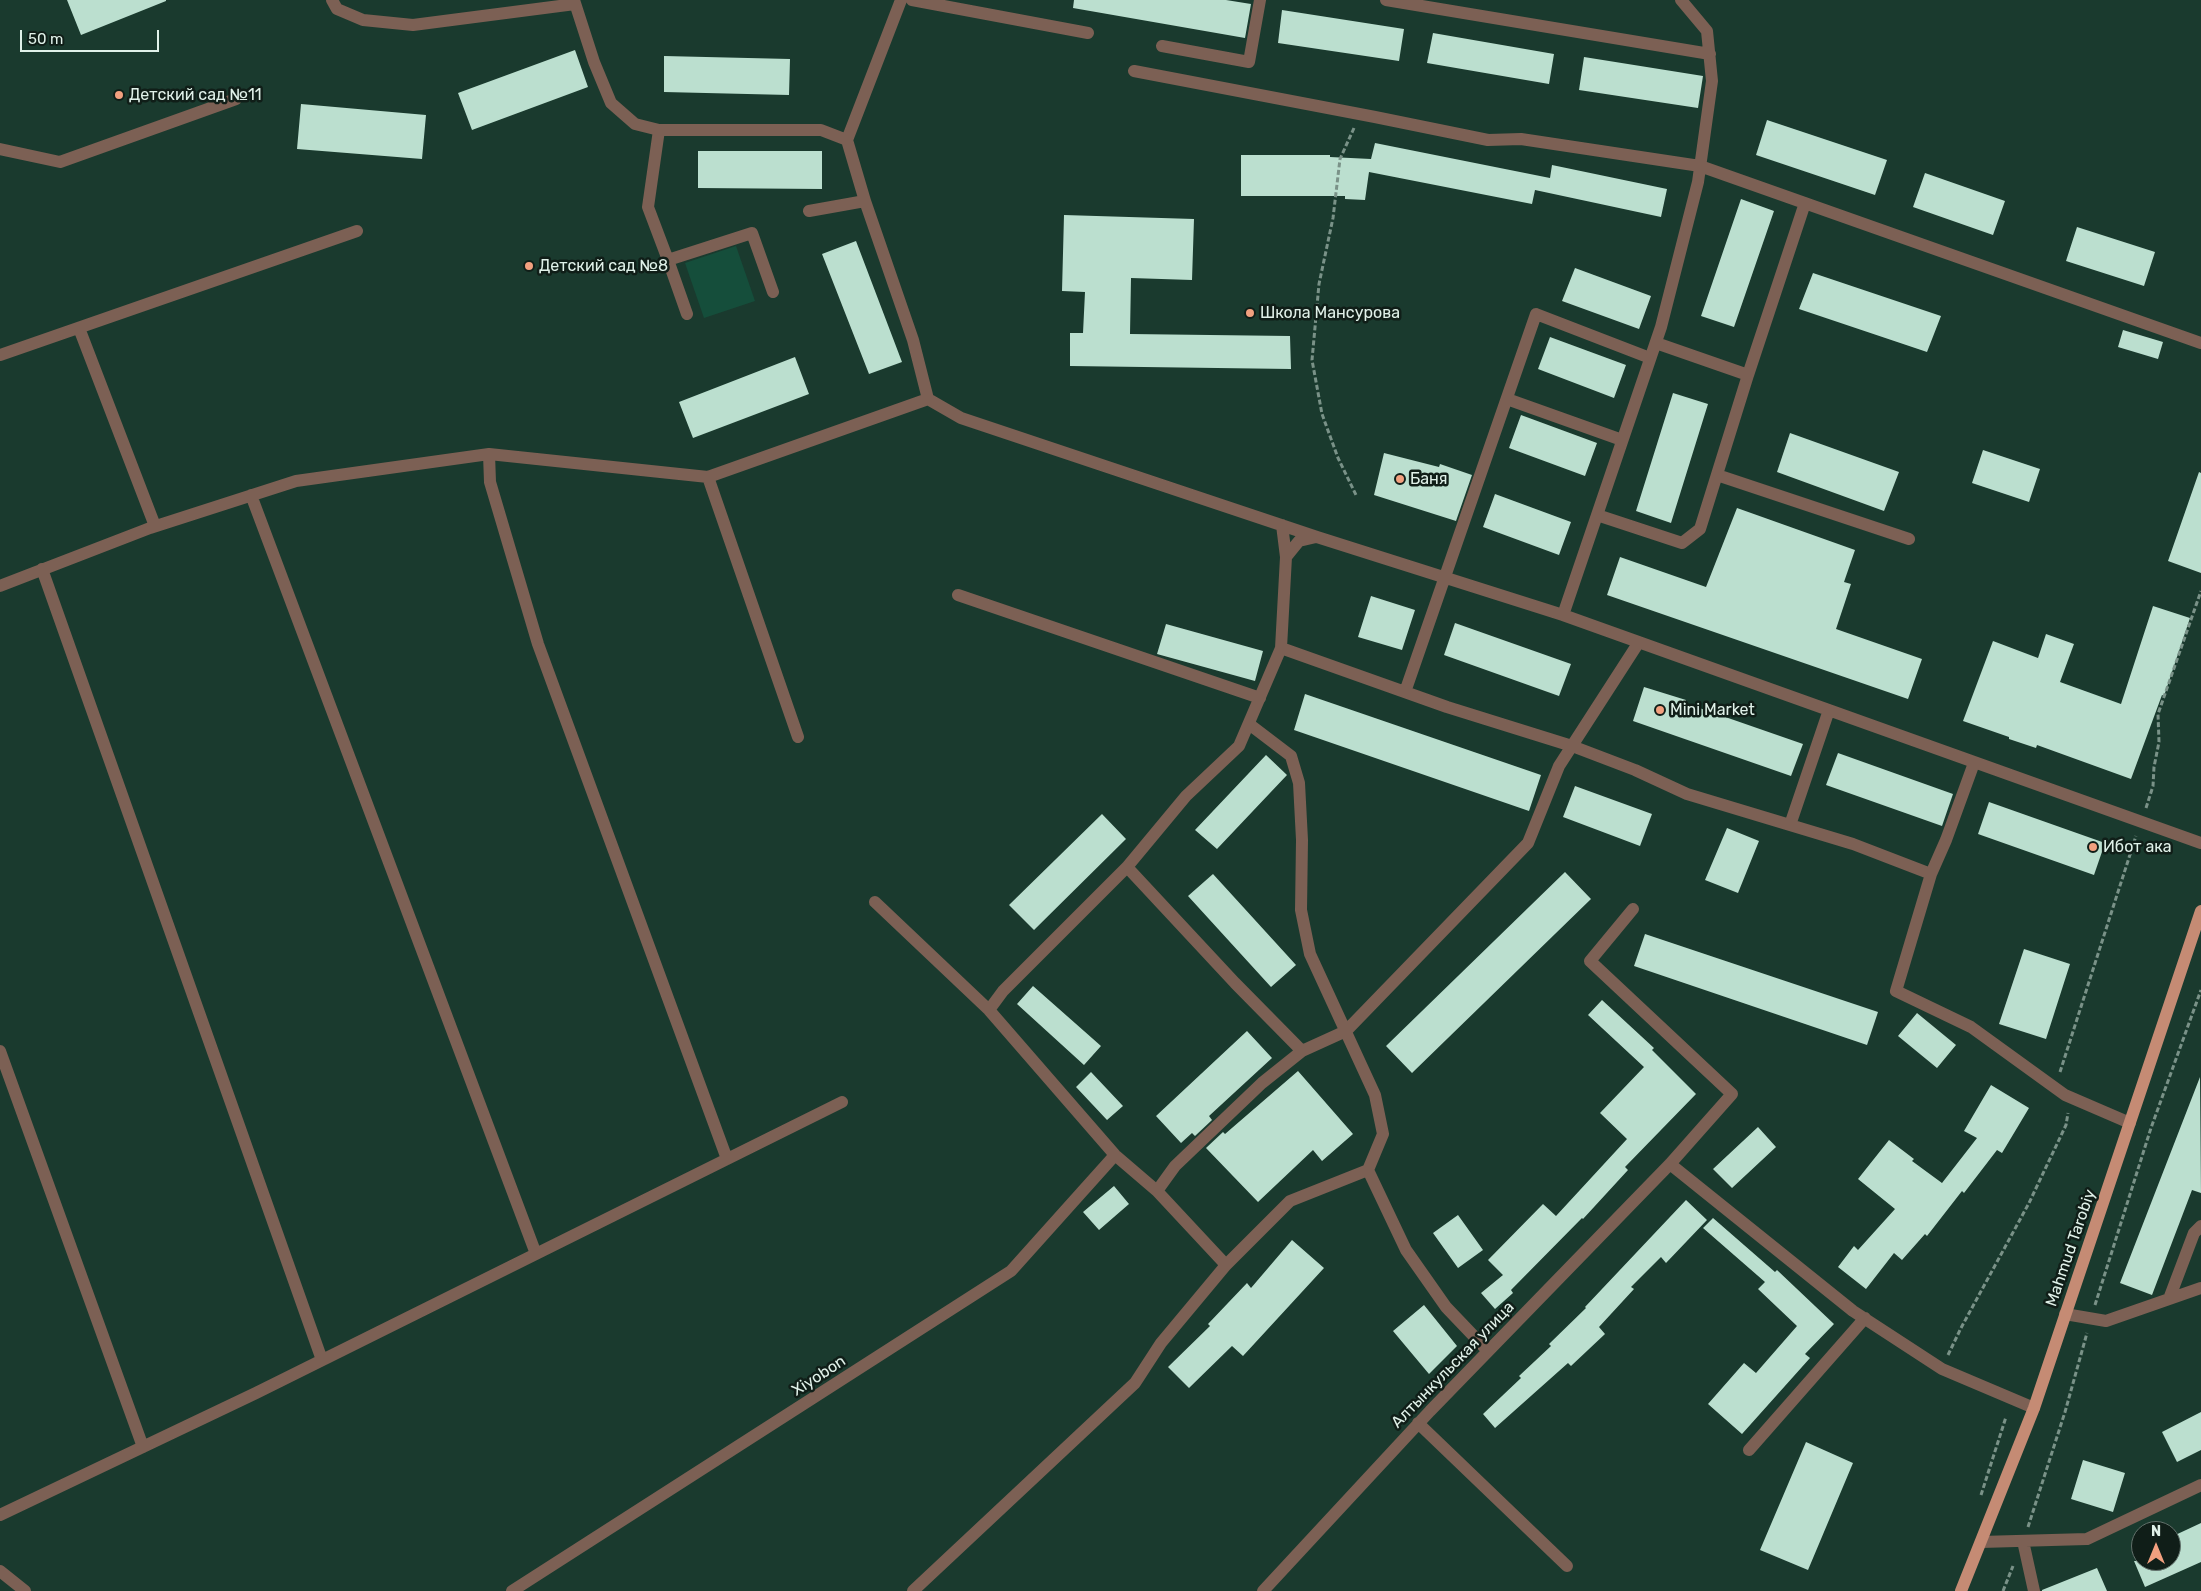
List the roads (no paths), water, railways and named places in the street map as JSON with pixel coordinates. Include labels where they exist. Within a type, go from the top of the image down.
[{"type":"main road","name":"Mahmud Tarobiy","points":[[1961,1591],[2034,1408],[2201,911]]},
{"type":"street","points":[[332,0],[337,9],[363,20],[413,25],[574,2],[594,62],[611,103],[635,124],[659,130],[821,130],[847,140]]},
{"type":"street","points":[[900,0],[847,140],[865,201],[913,340],[928,399],[961,418],[1639,642],[2201,843]]},
{"type":"street","points":[[912,0],[1088,33]]},
{"type":"street","points":[[1162,46],[1249,62],[1260,0]]},
{"type":"street","points":[[1386,0],[1710,54]]},
{"type":"street","points":[[1563,616],[1656,342],[1700,166],[1712,81],[1710,54],[1707,31],[1681,0]]},
{"type":"street","points":[[1134,72],[1366,115],[1488,140],[1521,139],[1700,166],[2201,343]]},
{"type":"street","points":[[0,149],[60,162],[236,99]]},
{"type":"street","points":[[659,130],[648,207],[687,314]]},
{"type":"street","points":[[809,211],[865,201]]},
{"type":"street","points":[[1597,514],[1682,544],[1700,529],[1748,374],[1805,204]]},
{"type":"street","points":[[0,355],[357,231]]},
{"type":"street","points":[[668,260],[752,233],[773,292]]},
{"type":"street","points":[[1405,692],[1536,314],[1650,358]]},
{"type":"street","points":[[79,328],[155,526]]},
{"type":"street","points":[[1656,342],[1748,374]]},
{"type":"street","points":[[1507,398],[1622,440]]},
{"type":"street","points":[[0,586],[155,526],[296,481],[490,454],[708,477],[928,399]]},
{"type":"street","points":[[490,454],[490,482],[538,644],[726,1159]]},
{"type":"street","points":[[1717,475],[1909,540]]},
{"type":"street","points":[[708,477],[798,737]]},
{"type":"street","points":[[251,496],[536,1254]]},
{"type":"street","points":[[988,1010],[1002,991],[1127,867],[1186,796],[1239,746],[1281,648],[1286,557],[1282,525]]},
{"type":"street","points":[[1286,557],[1300,541],[1317,537]]},
{"type":"street","points":[[42,569],[322,1360]]},
{"type":"street","points":[[958,596],[1260,698]]},
{"type":"street","points":[[1157,1191],[1175,1166],[1262,1082],[1302,1051],[1346,1032],[1528,843],[1559,766],[1639,642]]},
{"type":"street","points":[[1281,648],[1405,692],[1572,746],[1635,770],[1687,794],[1853,844],[1931,874]]},
{"type":"street","points":[[1790,825],[1830,710]]},
{"type":"street","points":[[913,1591],[1135,1382],[1161,1343],[1226,1265],[1290,1201],[1368,1170],[1383,1134],[1375,1095],[1310,954],[1301,910],[1302,840],[1300,783],[1291,756],[1249,724]]},
{"type":"street","points":[[1974,762],[1946,840],[1931,874],[1896,991],[1971,1028],[2058,1090],[2130,1123]]},
{"type":"street","points":[[1127,867],[1235,984],[1302,1051]]},
{"type":"street","points":[[875,902],[988,1010],[1115,1155],[1157,1191],[1226,1265]]},
{"type":"street","name":"Алтынкульская улица","points":[[1263,1591],[1418,1424],[1670,1164],[1732,1094],[1590,961],[1632,909]]},
{"type":"street","points":[[0,1051],[143,1447]]},
{"type":"street","points":[[0,1515],[322,1360],[842,1102]]},
{"type":"street","name":"Xiyobon","points":[[512,1591],[1011,1272],[1115,1155]]},
{"type":"street","points":[[1670,1164],[1865,1318],[1942,1369],[2034,1408]]},
{"type":"street","points":[[1368,1170],[1406,1250],[1446,1307],[1488,1351]]},
{"type":"street","points":[[2169,1300],[2194,1233],[2201,1226]]},
{"type":"street","points":[[2065,1314],[2106,1321],[2201,1288]]},
{"type":"street","points":[[1749,1450],[1865,1318]]},
{"type":"street","points":[[1418,1424],[1567,1566]]},
{"type":"street","points":[[1981,1542],[2087,1539],[2201,1485]]},
{"type":"street","points":[[2023,1541],[2034,1591]]},
{"type":"street","points":[[0,1571],[25,1591]]},
{"type":"place","name":"Детский сад №11","points":[[119,95]]},
{"type":"place","name":"Детский сад №8","points":[[529,266]]},
{"type":"place","name":"Школа Мансурова","points":[[1250,313]]},
{"type":"place","name":"Баня","points":[[1400,479]]},
{"type":"place","name":"Mini Market","points":[[1660,710]]},
{"type":"place","name":"Ибот ака","points":[[2093,847]]}]
